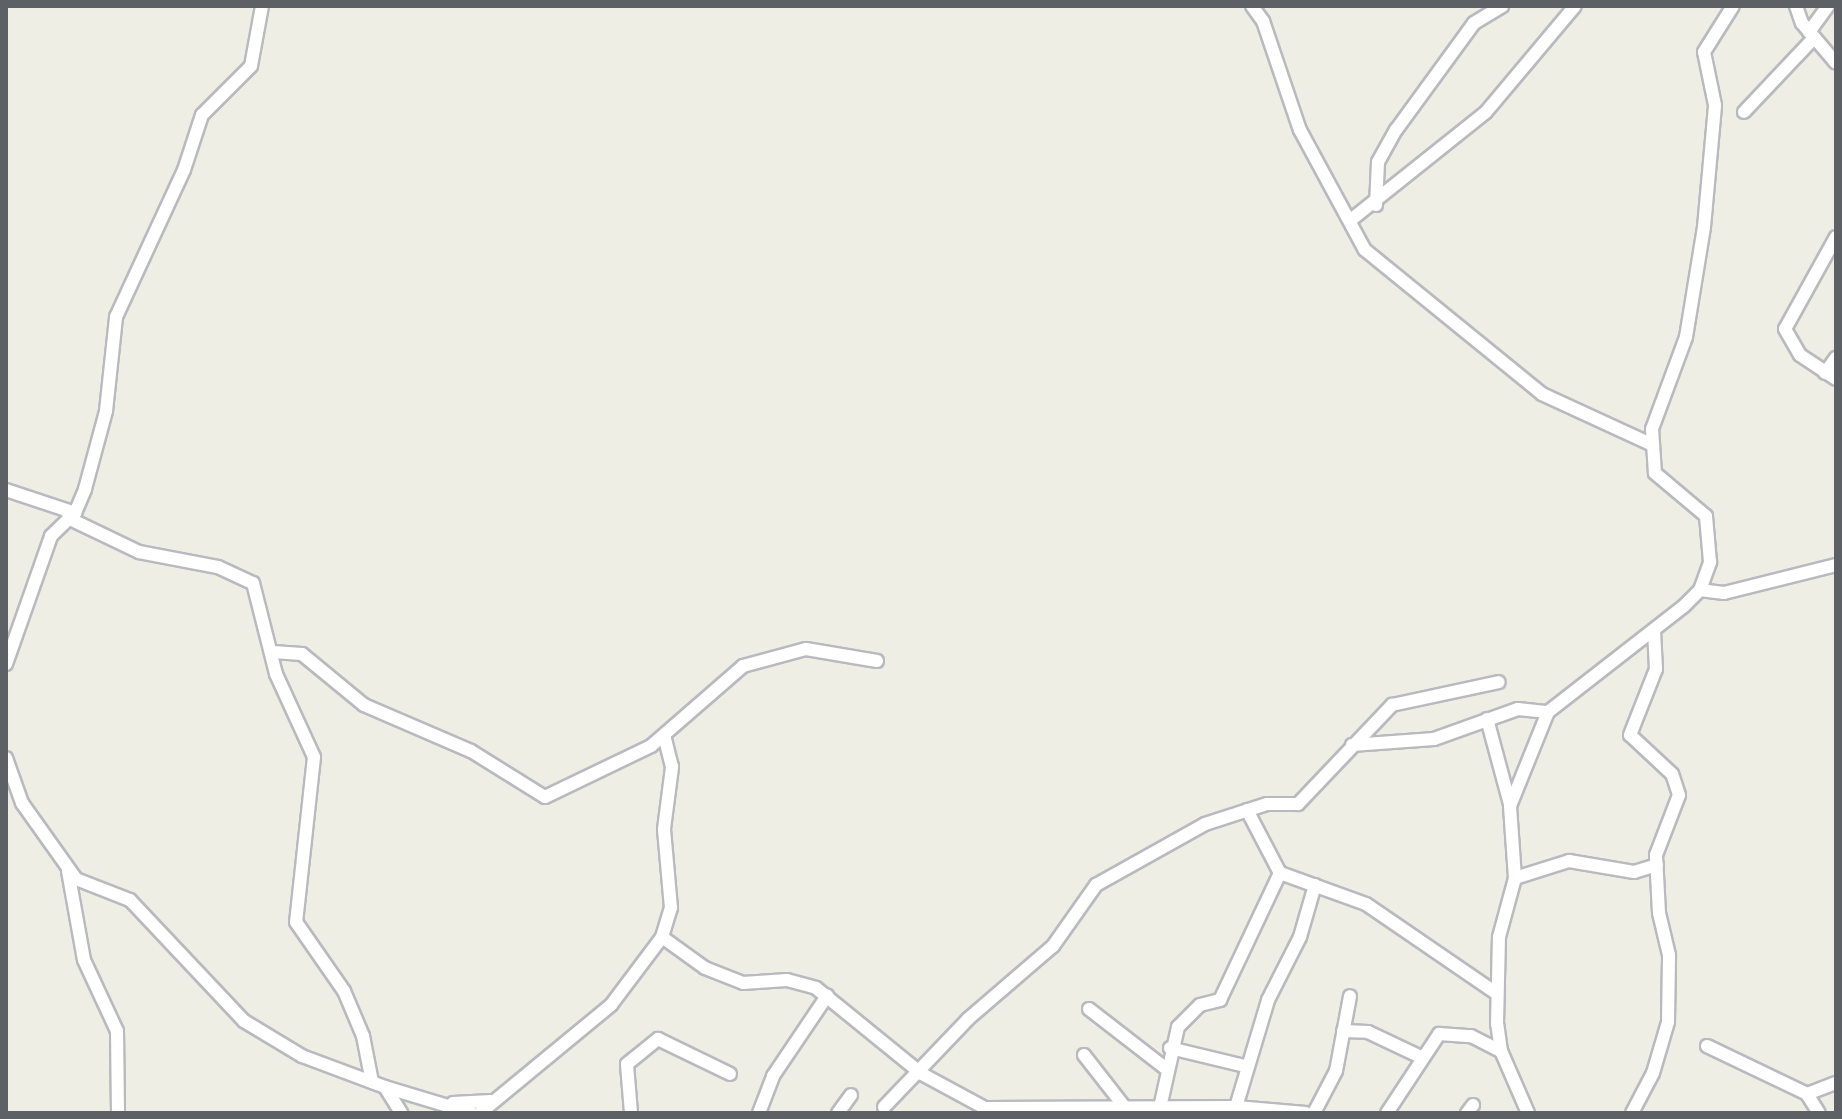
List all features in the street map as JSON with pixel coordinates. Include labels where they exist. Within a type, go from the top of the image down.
[{"type":"street","points":[[6,664],[51,536],[71,515],[106,411],[116,317],[184,170],[202,115],[251,66],[262,6]]},
{"type":"street","points":[[1252,6],[1274,48],[1300,130],[1352,219],[1357,239],[1379,264],[1446,310],[1501,366],[1542,394],[1653,445]]},
{"type":"street","points":[[1376,205],[1378,162],[1396,130],[1474,23],[1502,6]]},
{"type":"street","points":[[1352,219],[1376,205],[1486,112],[1575,6]]},
{"type":"street","points":[[1510,806],[1548,712],[1654,632],[1700,590],[1710,562],[1711,529],[1698,505],[1655,473],[1653,445],[1662,389],[1686,337],[1704,227],[1715,105],[1704,52],[1733,6]]},
{"type":"street","points":[[1796,6],[1811,35],[1836,63]]},
{"type":"street","points":[[1744,112],[1811,35],[1828,6]]},
{"type":"street","points":[[1836,237],[1785,329],[1800,355],[1830,376],[1836,358]]},
{"type":"street","points":[[6,490],[71,515],[139,552],[218,567],[253,583],[273,652],[314,757],[296,922],[344,991],[363,1036],[372,1082]]},
{"type":"street","points":[[1700,590],[1724,593],[1836,565]]},
{"type":"street","points":[[1632,1113],[1653,1073],[1668,1022],[1669,955],[1657,865],[1678,785],[1630,735],[1656,669],[1654,632]]},
{"type":"street","points":[[273,652],[302,654],[364,705],[471,751],[545,797],[664,735],[743,666],[806,649],[877,661]]},
{"type":"street","points":[[884,1107],[922,1074],[968,1019],[1053,946],[1096,885],[1170,841],[1247,810],[1298,804],[1392,705],[1499,682]]},
{"type":"street","points":[[1352,745],[1434,739],[1518,709],[1548,712]]},
{"type":"street","points":[[1487,719],[1510,806],[1515,878],[1499,937],[1496,993],[1501,1051],[1527,1111]]},
{"type":"street","points":[[480,1113],[611,1005],[662,937],[671,908],[664,829],[672,767],[664,735]]},
{"type":"street","points":[[6,758],[22,803],[68,871],[84,960],[117,1031],[118,1113]]},
{"type":"street","points":[[1247,810],[1280,873],[1366,904],[1496,993]]},
{"type":"street","points":[[1515,878],[1569,861],[1634,872],[1657,865]]},
{"type":"street","points":[[68,871],[130,900],[232,1011],[264,1035],[385,1087],[453,1103],[471,1113]]},
{"type":"street","points":[[1160,1109],[1170,1048],[1191,1012],[1220,1000],[1280,873]]},
{"type":"street","points":[[1236,1107],[1245,1066],[1315,885]]},
{"type":"street","points":[[662,937],[720,975],[751,984],[804,982],[827,996],[922,1074],[985,1108],[1062,1109],[1123,1105],[1160,1109],[1236,1107],[1306,1113]]},
{"type":"street","points":[[759,1113],[773,1076],[827,996]]},
{"type":"street","points":[[1314,1113],[1336,1071],[1350,996]]},
{"type":"street","points":[[1089,1009],[1165,1068]]},
{"type":"street","points":[[1343,1031],[1368,1032],[1421,1057]]},
{"type":"street","points":[[1387,1113],[1429,1042],[1445,1032],[1501,1051]]},
{"type":"street","points":[[631,1113],[627,1064],[658,1039],[730,1074]]},
{"type":"street","points":[[1707,1046],[1807,1094],[1819,1113]]},
{"type":"street","points":[[1170,1048],[1245,1066]]},
{"type":"street","points":[[1084,1055],[1123,1105]]},
{"type":"street","points":[[1807,1094],[1836,1083]]},
{"type":"street","points":[[385,1087],[401,1113]]},
{"type":"street","points":[[838,1113],[851,1095]]},
{"type":"street","points":[[453,1103],[491,1101]]}]
